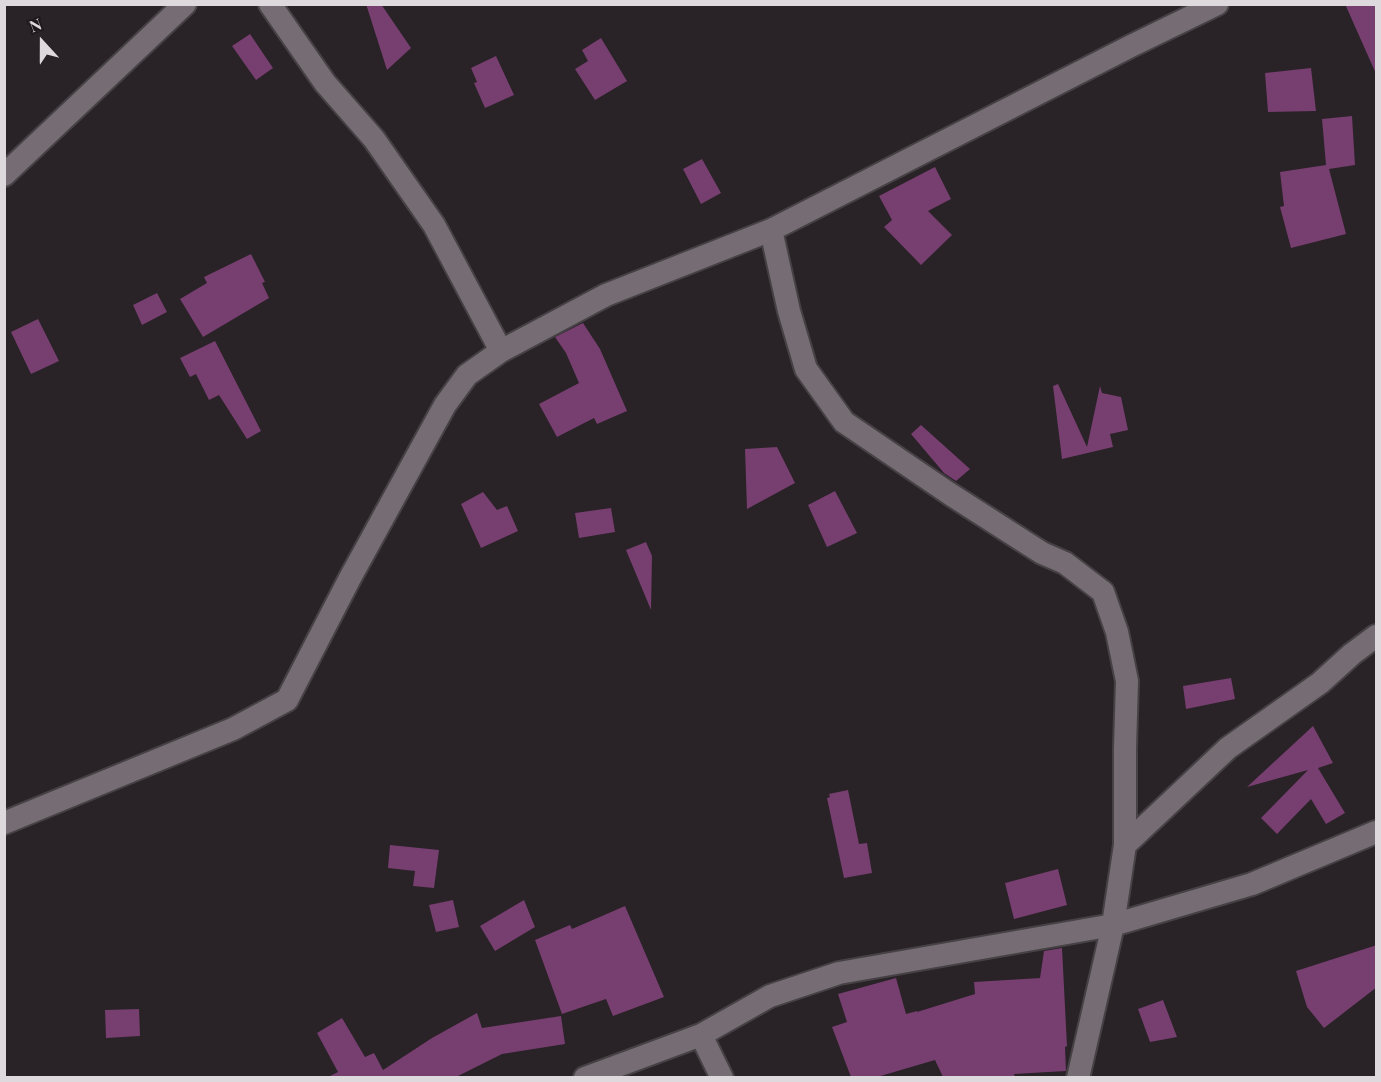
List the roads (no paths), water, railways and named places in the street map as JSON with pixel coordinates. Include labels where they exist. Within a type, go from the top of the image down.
[{"type":"street","points":[[4,175],[185,4]]},
{"type":"street","points":[[270,4],[325,83],[374,139],[434,225],[501,351]]},
{"type":"street","points":[[4,823],[233,729],[286,700],[445,405],[467,375],[501,351],[606,296],[771,230],[1217,4]]},
{"type":"street","points":[[771,230],[789,311],[806,369],[844,422],[1042,553],[1065,563],[1103,592],[1117,632],[1127,681],[1125,845],[1113,925],[1078,1077]]},
{"type":"street","points":[[1125,845],[1228,748],[1320,683],[1352,654],[1377,636]]},
{"type":"street","points":[[585,1077],[700,1035],[770,996],[839,974],[1113,925],[1252,884],[1377,832]]},
{"type":"street","points":[[700,1035],[722,1077]]}]
